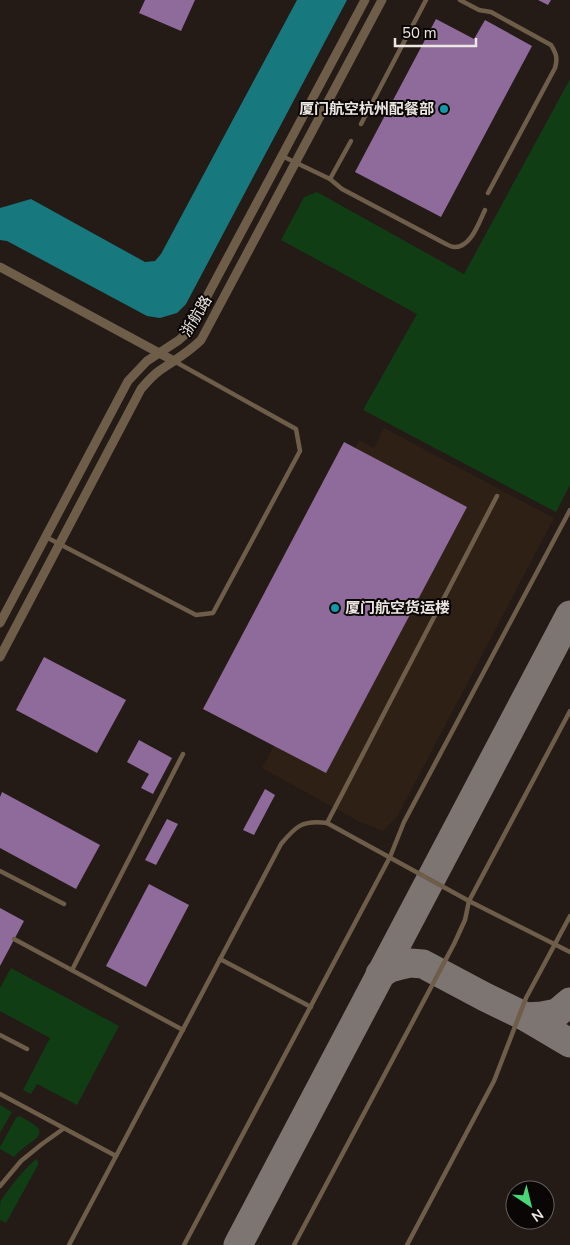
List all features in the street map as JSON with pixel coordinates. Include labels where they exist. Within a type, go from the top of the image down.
[{"type":"street","name":"浙航路","points":[[0,624],[128,381],[148,361],[188,332],[365,0]]},
{"type":"street","name":"浙航路","points":[[0,657],[142,389],[159,371],[193,348],[201,340],[382,0]]},
{"type":"street","points":[[0,267],[174,361]]},
{"type":"lane","points":[[361,124],[426,0]]},
{"type":"lane","points":[[460,0],[479,10],[491,12],[551,45],[557,60],[555,68],[488,193]]},
{"type":"lane","points":[[330,179],[351,141]]},
{"type":"lane","points":[[282,156],[330,179],[342,189],[454,247],[463,245],[470,239],[485,210]]},
{"type":"lane","points":[[46,537],[196,615],[213,613],[300,451],[296,429],[174,361]]},
{"type":"lane","points":[[327,823],[497,496]]},
{"type":"lane","points":[[184,1245],[390,858],[404,822],[570,510]]},
{"type":"lane","points":[[294,1245],[454,944],[465,920],[469,901],[570,711]]},
{"type":"lane","points":[[72,970],[183,754]]},
{"type":"lane","points":[[69,1245],[281,844],[290,833],[301,825],[314,822],[327,823],[469,901],[570,952]]},
{"type":"lane","points":[[0,871],[64,904]]},
{"type":"lane","points":[[407,1245],[494,1081],[526,998],[570,916]]},
{"type":"lane","points":[[14,939],[183,1030]]},
{"type":"lane","points":[[220,959],[310,1007]]},
{"type":"lane","points":[[0,1035],[27,1049]]},
{"type":"lane","points":[[0,1094],[116,1156]]},
{"type":"lane","points":[[0,1186],[21,1161],[64,1129]]},
{"type":"shaded area","points":[[384,428],[554,518],[397,817],[383,831],[360,822],[262,768],[274,746],[203,709],[344,442],[355,448],[359,440],[374,448]]},
{"type":"green space","points":[[570,79],[570,485],[556,512],[363,410],[417,314],[281,240],[304,197],[317,192],[464,274]]},
{"type":"green space","points":[[11,968],[119,1026],[77,1105],[37,1084],[31,1094],[23,1090],[50,1038],[0,1011],[0,988]]},
{"type":"green space","points":[[0,1105],[12,1112],[0,1133]]},
{"type":"green space","points":[[19,1116],[37,1127],[39,1133],[36,1139],[14,1157],[0,1149],[0,1147],[16,1118]]},
{"type":"green space","points":[[36,1159],[38,1165],[6,1223],[0,1220],[0,1202],[17,1179]]},
{"type":"water","points":[[297,0],[347,0],[186,304],[177,313],[160,318],[147,316],[7,241],[0,240],[0,208],[31,199],[145,262],[155,261],[161,254]]},
{"type":"building","points":[[145,0],[195,0],[181,31],[139,13]]},
{"type":"building","points":[[538,0],[551,0],[548,5]]},
{"type":"building","name":"厦门航空杭州配餐部","points":[[436,19],[474,39],[485,20],[532,46],[441,217],[355,172]]},
{"type":"building","name":"厦门航空货运楼","points":[[344,442],[467,507],[326,773],[203,709]]},
{"type":"building","points":[[44,657],[126,700],[97,753],[16,710]]},
{"type":"building","points":[[139,740],[172,758],[153,794],[141,788],[149,774],[127,762]]},
{"type":"building","points":[[265,789],[275,795],[254,835],[243,830]]},
{"type":"building","points":[[2,792],[100,845],[76,889],[0,848],[0,797]]},
{"type":"building","points":[[167,819],[178,824],[156,865],[145,860]]},
{"type":"building","points":[[149,884],[189,905],[146,987],[106,966]]},
{"type":"building","points":[[0,908],[24,921],[0,966]]},
{"type":"taxiway","points":[[238,1245],[570,615]]},
{"type":"taxiway","points":[[380,974],[390,968],[401,965],[410,963],[423,964],[526,1017],[570,1043]]},
{"type":"taxiway","points":[[526,1017],[557,1013],[570,1002]]},
{"type":"place","name":"厦门航空杭州配餐部","points":[[444,109]]},
{"type":"place","name":"厦门航空货运楼","points":[[335,608]]}]
